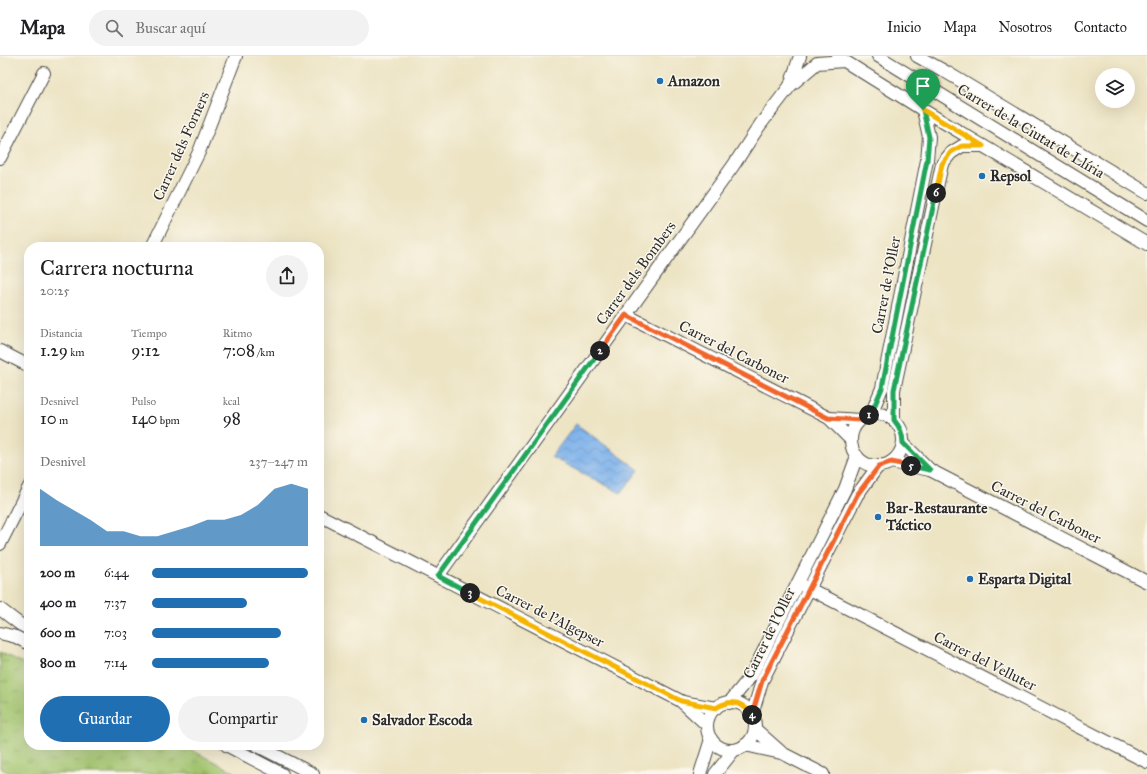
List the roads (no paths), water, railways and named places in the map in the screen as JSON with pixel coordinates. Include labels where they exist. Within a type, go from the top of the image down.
[{"type":"street","name":"Carrer dels Forners","points":[[154,242],[199,152],[236,56]]},
{"type":"street","name":"Carrer dels Bombers","points":[[790,86],[800,56]]},
{"type":"street","name":"Carrer de la Ciutat de Llíria","points":[[878,56],[1147,221]]},
{"type":"street","name":"Carrer de la Ciutat de Llíria","points":[[917,56],[1147,193]]},
{"type":"street","points":[[929,56],[946,72]]},
{"type":"street","name":"Carrer dels Bombers","points":[[438,576],[729,171],[760,125],[790,86],[817,64],[840,59]]},
{"type":"street","points":[[840,59],[1147,244]]},
{"type":"street","points":[[0,158],[44,73]]},
{"type":"street","name":"Carrer de l'Oller","points":[[866,417],[882,388],[927,160],[929,137],[923,110]]},
{"type":"street","points":[[927,160],[942,164],[951,152],[962,146],[983,146]]},
{"type":"street","name":"Carrer de l'Oller","points":[[894,420],[894,390],[942,164]]},
{"type":"street","name":"Carrer del Carboner","points":[[626,315],[828,418],[851,440]]},
{"type":"street","points":[[0,351],[24,363]]},
{"type":"street","points":[[879,414],[894,420],[900,426],[903,434],[903,443],[897,456],[891,462],[879,466],[863,462],[853,449],[851,440],[855,426],[866,417],[879,414]]},
{"type":"street","name":"Carrer del Carboner","points":[[828,418],[866,417]]},
{"type":"street","name":"Carrer del Carboner","points":[[903,443],[930,470]]},
{"type":"street","name":"Carrer de l'Oller","points":[[729,703],[751,676],[845,489],[857,456]]},
{"type":"street","name":"Carrer del Carboner","points":[[891,462],[930,470],[1147,582]]},
{"type":"street","name":"Carrer de l'Oller","points":[[752,715],[762,681],[809,588],[857,495],[879,466]]},
{"type":"street","points":[[0,544],[24,497]]},
{"type":"street","name":"Carrer de l'Algepser","points":[[324,518],[681,701]]},
{"type":"street","name":"Carrer de l'Oller","points":[[798,582],[809,588]]},
{"type":"street","name":"Carrer del Velluter","points":[[809,588],[1147,762]]},
{"type":"street","points":[[0,609],[24,626]]},
{"type":"street","points":[[0,633],[16,637],[24,641]]},
{"type":"street","points":[[681,701],[716,708]]},
{"type":"street","points":[[681,701],[707,725]]},
{"type":"street","points":[[715,774],[740,748],[750,741],[755,729],[752,715],[748,709],[736,703],[722,704],[711,713],[707,725],[708,732],[715,744],[727,750],[740,748],[782,753]]},
{"type":"street","points":[[755,729],[782,753],[806,770],[823,774]]},
{"type":"street","points":[[700,774],[711,739]]},
{"type":"street","points":[[236,750],[282,774]]},
{"type":"street","points":[[266,750],[313,774]]},
{"type":"water","points":[[576,424],[639,470],[621,493],[551,457]]},
{"type":"place","name":"Amazon","points":[[660,81]]},
{"type":"place","name":"Repsol","points":[[982,176]]},
{"type":"place","name":"Bar-Restaurante Táctico","points":[[878,517]]},
{"type":"place","name":"Esparta Digital","points":[[970,579]]},
{"type":"place","name":"Salvador Escoda","points":[[364,720]]}]
